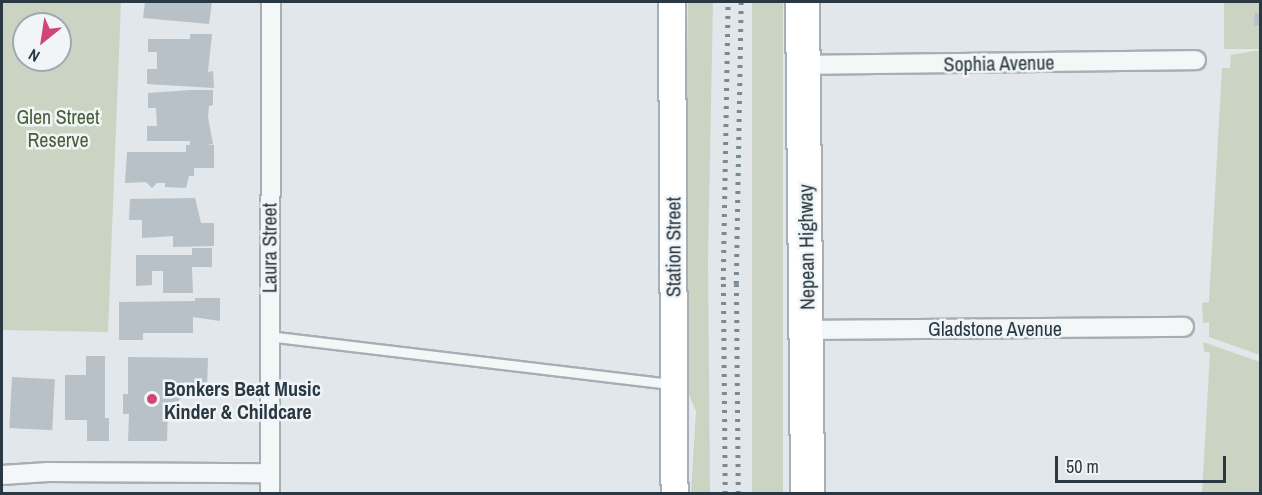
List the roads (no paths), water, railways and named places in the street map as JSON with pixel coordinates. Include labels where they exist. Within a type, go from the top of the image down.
[{"type":"highway","name":"Nepean Highway","points":[[802,2],[807,494]]},
{"type":"street","name":"Laura Street","points":[[270,494],[268,336],[271,2]]},
{"type":"street","name":"Station Street","points":[[672,2],[675,494]]},
{"type":"street","name":"Sophia Avenue","points":[[802,65],[1196,60]]},
{"type":"street","name":"Gladstone Avenue","points":[[807,330],[1184,327]]},
{"type":"street","points":[[2,475],[48,472],[269,473]]},
{"type":"lane","points":[[268,336],[674,384]]},
{"type":"railway","points":[[725,494],[723,280],[728,2]]},
{"type":"railway","points":[[738,494],[736,284],[741,2]]},
{"type":"place","name":"Bonkers Beat Music Kinder & Childcare","points":[[152,399]]},
{"type":"park label","name":"Glen Street Reserve","points":[[58,128]]}]
